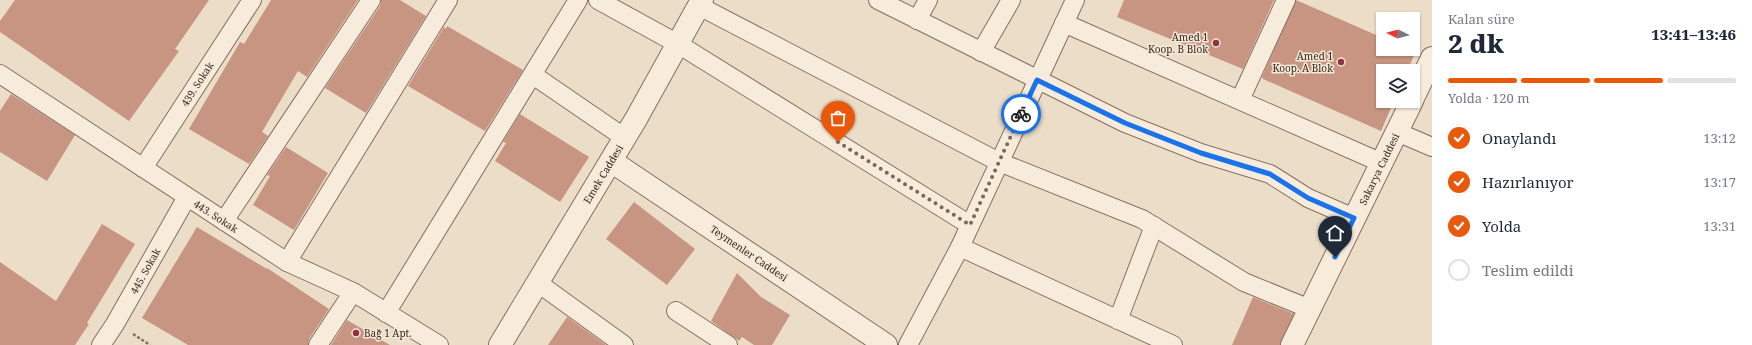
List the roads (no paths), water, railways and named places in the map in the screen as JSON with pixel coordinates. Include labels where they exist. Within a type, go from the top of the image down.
[{"type":"street","name":"439. Sokak","points":[[143,168],[252,0]]},
{"type":"street","points":[[224,221],[371,0]]},
{"type":"street","points":[[287,262],[448,0]]},
{"type":"street","points":[[386,313],[578,0]]},
{"type":"street","points":[[598,0],[678,44],[970,225]]},
{"type":"street","points":[[878,0],[1125,123],[1201,153],[1270,174],[1308,198],[1354,218]]},
{"type":"street","points":[[917,20],[928,0]]},
{"type":"street","points":[[982,52],[1011,0]]},
{"type":"street","points":[[908,345],[960,247],[1074,0]]},
{"type":"street","points":[[1240,100],[1286,0]]},
{"type":"street","points":[[700,3],[999,162],[1142,219],[1244,282],[1310,309]]},
{"type":"street","name":"Emek Caddesi","points":[[500,345],[625,138],[700,3]]},
{"type":"street","points":[[1064,23],[1382,163]]},
{"type":"street","points":[[1420,83],[1432,58]]},
{"type":"street","name":"443. Sokak","points":[[0,74],[287,262],[353,292],[439,345]]},
{"type":"street","points":[[533,75],[625,138]]},
{"type":"street","name":"Sakarya Caddesi","points":[[1295,344],[1310,309],[1409,108]]},
{"type":"street","points":[[1397,132],[1432,147]]},
{"type":"street","name":"Teymenler Caddesi","points":[[611,161],[886,345]]},
{"type":"street","name":"445. Sokak","points":[[102,345],[187,196]]},
{"type":"street","points":[[1118,320],[1154,226]]},
{"type":"street","points":[[960,247],[1173,345]]},
{"type":"street","points":[[538,283],[624,345]]},
{"type":"street","points":[[318,345],[353,292]]},
{"type":"street","points":[[676,311],[728,345]]},
{"type":"place","name":"Amed 1 Koop. B Blok","points":[[1216,43]]},
{"type":"place","name":"Amed 1 Koop. A Blok","points":[[1341,62]]},
{"type":"place","name":"Bağ 1 Apt.","points":[[356,333]]}]
